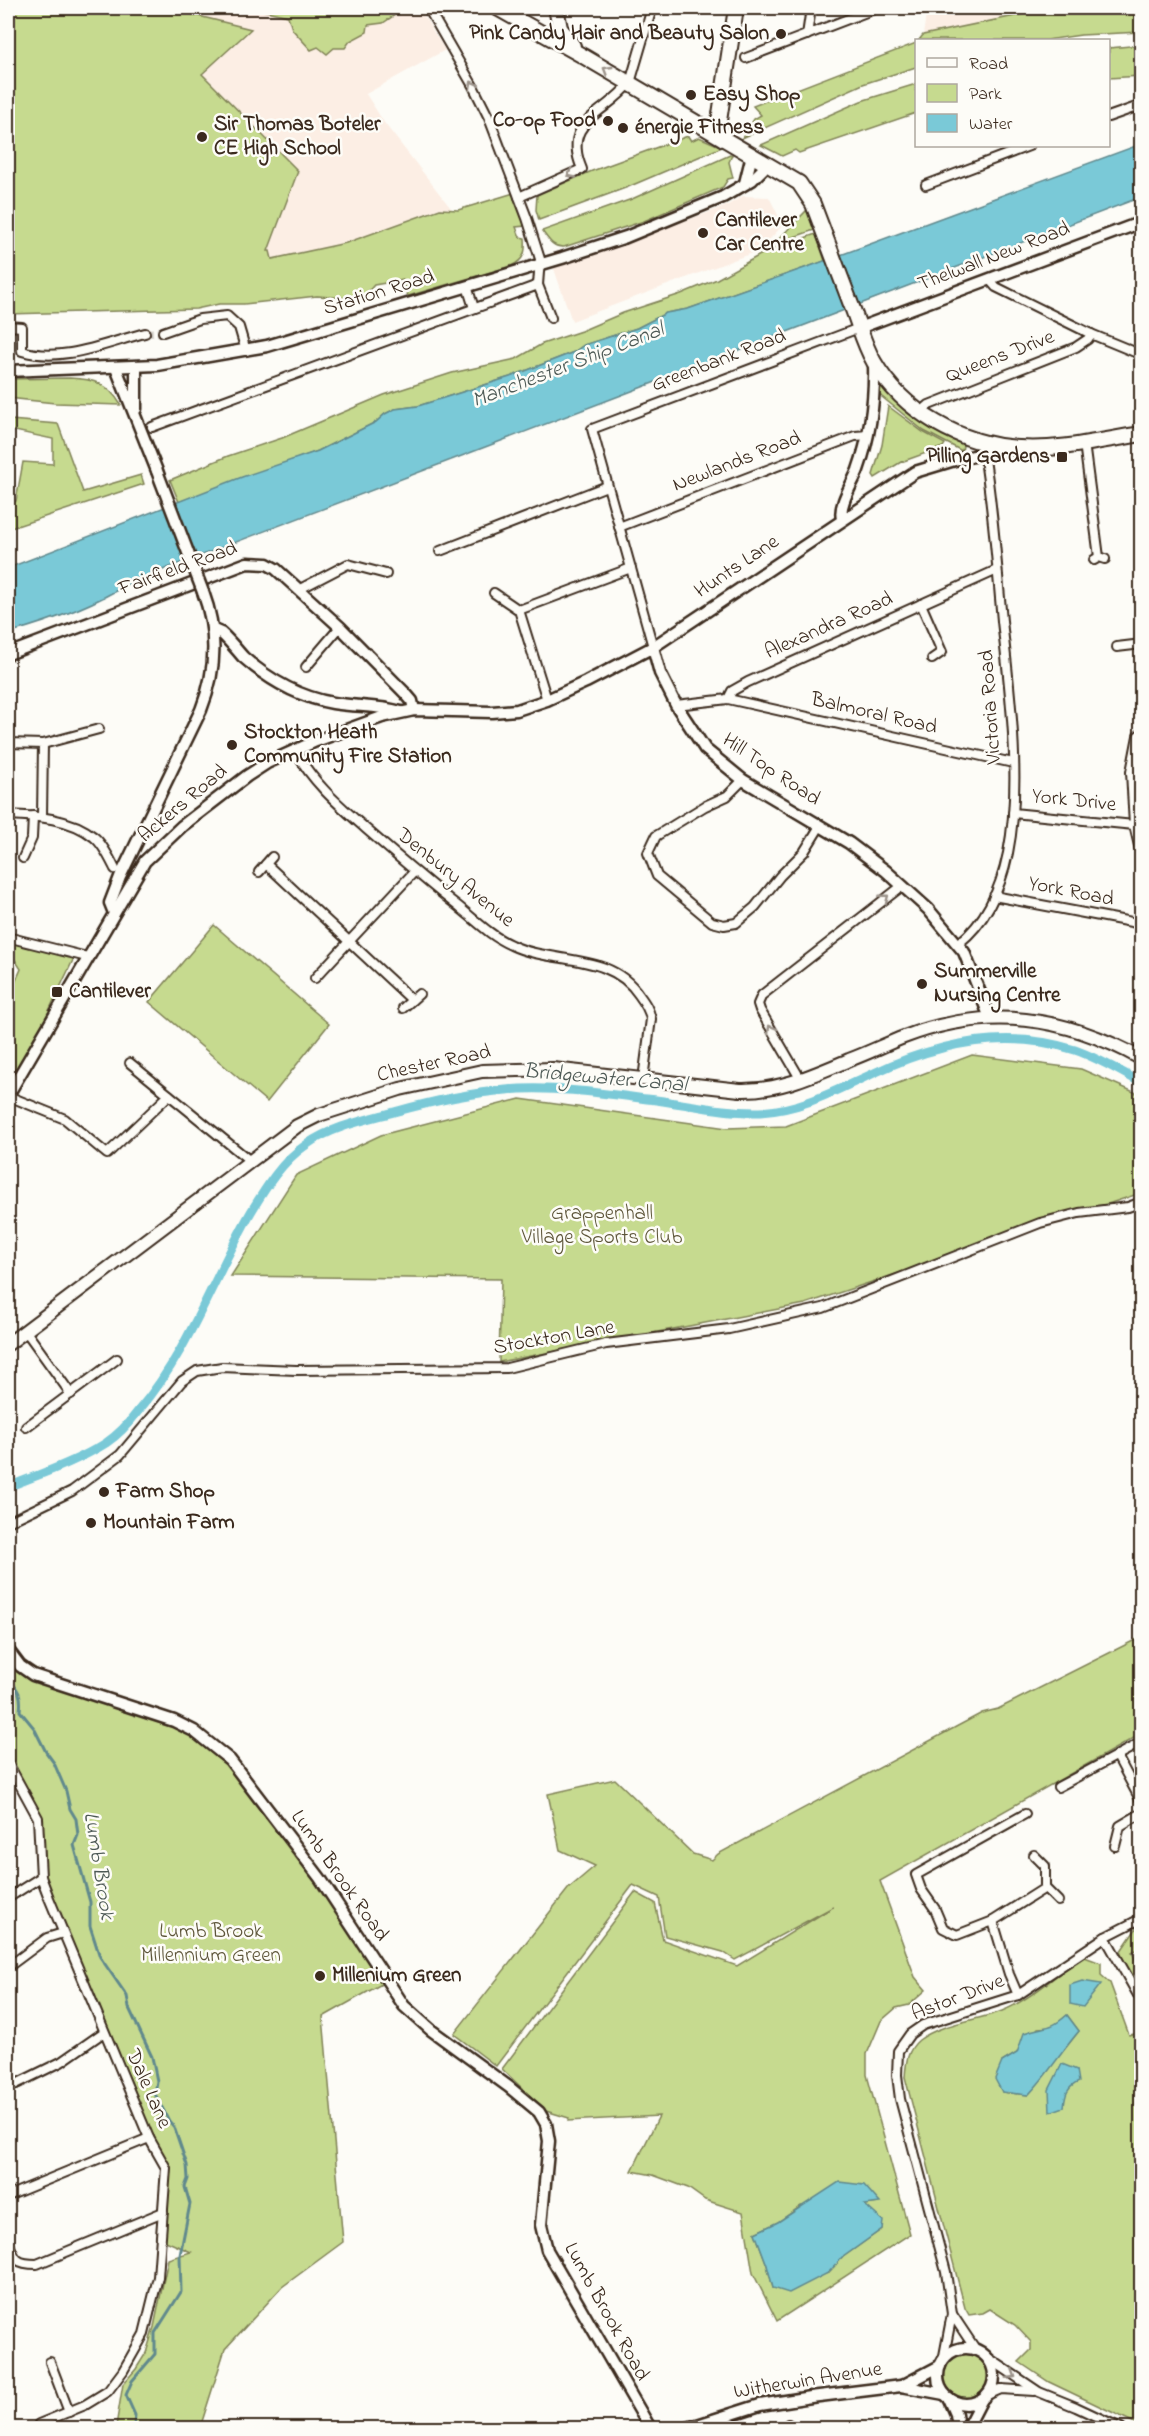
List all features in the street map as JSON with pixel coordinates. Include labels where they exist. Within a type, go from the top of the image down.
[{"type":"highway","points":[[497,8],[799,183],[809,195],[874,363],[900,394],[921,412],[945,427],[974,439],[993,445],[1019,448],[1084,443],[1142,434]]},
{"type":"highway","points":[[556,8],[565,36],[583,56]]},
{"type":"highway","points":[[724,139],[719,121],[736,8]]},
{"type":"highway","points":[[693,121],[711,119],[721,107]]},
{"type":"main road","name":"Chester Road","points":[[8,1344],[297,1126],[319,1115],[442,1078],[518,1068],[553,1069],[761,1091],[801,1080],[904,1037],[945,1025],[990,1018],[1037,1020],[1070,1028],[1106,1040],[1142,1059]]},
{"type":"street","points":[[428,8],[481,101],[519,197],[540,265],[538,285],[551,318]]},
{"type":"street","points":[[519,197],[582,169],[576,154],[575,141],[578,132],[630,83],[652,8]]},
{"type":"street","points":[[807,35],[811,8]]},
{"type":"street","points":[[746,58],[877,8]]},
{"type":"street","points":[[1110,116],[1142,105]]},
{"type":"street","points":[[926,185],[1026,147]]},
{"type":"street","points":[[745,183],[752,155]]},
{"type":"street","name":"Station Road","points":[[8,371],[136,367],[182,362],[246,351],[310,334],[540,265],[646,229],[723,197],[756,177],[768,164]]},
{"type":"street","name":"Thelwall New Road","points":[[859,328],[1142,222]]},
{"type":"street","points":[[989,279],[996,287],[1091,334],[1142,355]]},
{"type":"street","points":[[152,427],[538,285]]},
{"type":"street","points":[[467,286],[474,308]]},
{"type":"street","points":[[163,332],[200,319],[227,316],[239,327],[246,351]]},
{"type":"street","points":[[8,326],[22,327],[22,351],[37,355],[73,353],[145,333]]},
{"type":"street","name":"Greenbank Road","points":[[592,429],[859,328]]},
{"type":"street","name":"Queens Drive","points":[[921,412],[929,405],[1076,347],[1088,339],[1091,334]]},
{"type":"street","points":[[843,518],[841,510],[858,469],[868,435],[874,363]]},
{"type":"street","name":"Ackers Road","points":[[136,367],[136,413]]},
{"type":"street","name":"Ackers Road","points":[[114,914],[110,903],[120,877],[201,710],[210,688],[214,658],[214,630],[211,614],[136,413],[116,368]]},
{"type":"street","name":"Hill Top Road","points":[[592,429],[660,672],[675,705],[705,749],[744,780],[849,843],[928,909],[959,943],[969,961],[990,1018]]},
{"type":"street","name":"Newlands Road","points":[[619,526],[855,436],[868,435]]},
{"type":"street","points":[[958,459],[967,451],[974,439]]},
{"type":"street","points":[[1084,443],[1100,559]]},
{"type":"street","name":"Hunts Lane","points":[[653,646],[915,472],[958,459],[1019,448]]},
{"type":"street","name":"Victoria Road","points":[[959,943],[977,926],[994,896],[1008,855],[1013,813],[1011,704],[984,453]]},
{"type":"street","points":[[440,550],[607,486]]},
{"type":"street","name":"Fairfield Road","points":[[8,654],[247,563],[267,564],[276,569],[340,627],[406,694],[412,701],[414,710]]},
{"type":"street","points":[[298,590],[348,564],[386,574]]},
{"type":"street","points":[[519,610],[631,568]]},
{"type":"street","name":"Alexandra Road","points":[[728,699],[732,691],[748,682],[997,570]]},
{"type":"street","points":[[494,593],[519,610],[547,700]]},
{"type":"street","points":[[921,604],[942,652],[932,659]]},
{"type":"street","points":[[306,667],[340,627]]},
{"type":"street","name":"Ackers Road","points":[[214,630],[224,635],[260,672],[282,686],[332,703],[388,708],[402,712]]},
{"type":"street","points":[[1117,647],[1142,644]]},
{"type":"street","name":"Ackers Road","points":[[8,1095],[133,880],[159,846],[198,812],[247,776],[267,763],[348,728],[402,712],[414,710],[509,711],[547,700],[653,646]]},
{"type":"street","points":[[675,705],[728,699]]},
{"type":"street","name":"Balmoral Road","points":[[728,699],[1013,763]]},
{"type":"street","points":[[8,743],[43,744],[99,729]]},
{"type":"street","points":[[1134,825],[1131,772],[1138,736],[1142,733]]},
{"type":"street","points":[[42,817],[43,744]]},
{"type":"street","name":"Denbury Avenue","points":[[295,750],[308,772],[321,787],[414,872],[513,946],[594,964],[611,970],[628,981],[650,1010],[651,1019],[643,1079]]},
{"type":"street","points":[[744,780],[727,796],[705,806],[656,836],[648,854],[657,876],[712,922],[724,925],[736,923],[755,907],[780,876],[804,852],[820,826]]},
{"type":"street","name":"York Drive","points":[[1013,813],[1134,825],[1142,858]]},
{"type":"street","points":[[8,815],[42,817],[77,826],[96,838],[115,869]]},
{"type":"street","points":[[23,858],[32,838],[33,816]]},
{"type":"street","points":[[259,872],[272,857]]},
{"type":"street","points":[[266,864],[412,1000]]},
{"type":"street","points":[[315,978],[414,872]]},
{"type":"street","points":[[801,1080],[760,1010],[758,1004],[762,995],[902,886]]},
{"type":"street","name":"York Road","points":[[994,896],[1142,924]]},
{"type":"street","points":[[11,938],[87,957]]},
{"type":"street","points":[[404,1008],[419,994]]},
{"type":"street","points":[[130,1063],[249,1160]]},
{"type":"street","points":[[8,1095],[64,1119],[107,1154],[169,1095]]},
{"type":"street","name":"Stockton Lane","points":[[8,1522],[72,1491],[120,1455],[182,1381],[197,1371],[222,1367],[296,1370],[507,1368],[606,1344],[729,1329],[823,1308],[1040,1222],[1128,1207],[1142,1202]]},
{"type":"street","points":[[25,1330],[70,1394]]},
{"type":"street","points":[[26,1427],[117,1359]]},
{"type":"street","name":"Lumb Brook Road","points":[[8,1654],[33,1675],[158,1715],[194,1731],[216,1746],[240,1771],[320,1878],[404,2006],[431,2030],[509,2087],[538,2112],[546,2124],[549,2141],[542,2225],[547,2250],[650,2428]]},
{"type":"street","points":[[1059,1787],[1142,1742]]},
{"type":"street","points":[[1117,1756],[1142,1803]]},
{"type":"street","name":"Dale Lane","points":[[8,1763],[11,1777],[38,1818],[41,1877],[149,2138],[166,2168],[158,2277],[144,2334],[113,2386],[96,2400],[39,2424],[40,2428]]},
{"type":"street","points":[[1115,1846],[1120,1826],[1142,1813]]},
{"type":"street","points":[[1024,1814],[916,1875],[921,1889],[935,1909],[943,1928],[957,1935],[993,1921],[1045,1888]]},
{"type":"street","points":[[1034,1855],[1045,1866],[1045,1888],[1058,1901]]},
{"type":"street","points":[[8,1898],[41,1877]]},
{"type":"street","name":"Astor Drive","points":[[941,2363],[952,2314],[938,2235],[900,2099],[897,2075],[898,2051],[910,2034],[923,2025],[1018,1995],[1106,1937],[1142,1918]]},
{"type":"street","points":[[993,1921],[1008,1974],[1018,1995]]},
{"type":"street","points":[[8,1967],[47,1938],[63,1933]]},
{"type":"street","points":[[1106,1937],[1142,2002]]},
{"type":"street","points":[[8,2088],[61,2062],[104,2032]]},
{"type":"street","points":[[8,2196],[149,2138]]},
{"type":"street","points":[[8,2241],[14,2258],[21,2264],[37,2264],[163,2212]]},
{"type":"street","name":"Astor Drive","points":[[952,2314],[976,2350]]},
{"type":"street","points":[[958,2428],[956,2414],[938,2380],[941,2363],[948,2355],[962,2349],[976,2350],[1039,2392],[1121,2428]]},
{"type":"street","points":[[967,2428],[994,2380],[994,2372],[987,2357]]},
{"type":"street","points":[[50,2362],[69,2412]]},
{"type":"street","name":"Witherwin Avenue","points":[[902,2386],[941,2363]]},
{"type":"street","name":"Witherwin Avenue","points":[[688,2428],[732,2413],[776,2402],[902,2386],[947,2396]]},
{"type":"street","points":[[947,2396],[955,2402],[969,2404],[1007,2389],[1039,2392]]},
{"type":"shaded area","name":"Sir Thomas Boteler CE High School","points":[[8,8],[419,8],[445,50],[366,94],[385,124],[457,216],[208,276]]},
{"type":"shaded area","points":[[927,8],[1003,8],[1004,19],[923,35]]},
{"type":"shaded area","points":[[743,196],[769,197],[783,225],[760,250],[572,321],[553,266],[726,206]]},
{"type":"green space","name":"Sir Thomas Boteler CE High School","points":[[8,8],[166,8],[251,29],[202,74],[298,171],[268,251],[272,259],[346,243],[440,209],[458,210],[514,193],[525,226],[516,227],[520,237],[525,238],[524,255],[511,266],[408,296],[403,280],[374,285],[365,295],[348,298],[317,296],[244,304],[219,304],[196,309],[8,314]]},
{"type":"green space","points":[[253,8],[405,8],[383,23],[368,25],[367,32],[350,41],[345,48],[334,48],[327,54],[318,47],[311,50],[292,29],[288,16]]},
{"type":"green space","points":[[1089,8],[1141,8],[1141,32],[1081,35],[1054,39],[920,39],[923,35],[1034,12]]},
{"type":"green space","points":[[915,43],[915,67],[863,84],[742,138],[754,119],[761,115],[753,106]]},
{"type":"green space","points":[[1141,45],[1141,76],[1110,78],[1110,48]]},
{"type":"green space","points":[[915,84],[915,113],[799,153],[795,150],[782,156],[761,145],[861,101]]},
{"type":"green space","points":[[688,136],[691,141],[699,137],[722,147],[628,187],[539,220],[536,210],[537,195],[592,171]]},
{"type":"green space","points":[[732,155],[729,162],[733,178],[728,179],[723,187],[644,221],[564,247],[554,245],[542,231],[632,199]]},
{"type":"green space","points":[[807,210],[814,230],[774,244]]},
{"type":"green space","points":[[816,234],[825,261],[688,309],[666,313],[637,328],[584,345],[574,352],[510,377],[418,406],[395,409],[376,422],[318,451],[179,502],[170,480],[228,456],[282,438],[384,395],[452,373],[516,359],[542,344],[681,294],[717,279],[769,250]]},
{"type":"green space","points":[[70,378],[100,384],[111,392],[121,405],[55,403],[8,398],[8,379]]},
{"type":"green space","points":[[883,386],[931,427],[960,441],[963,446],[962,451],[924,431],[882,397],[878,393],[879,388]]},
{"type":"green space","points":[[888,406],[923,432],[945,444],[943,447],[901,462],[875,478],[873,475],[882,445]]},
{"type":"green space","points":[[10,420],[58,424],[83,492],[141,475],[144,484],[8,529],[8,495],[12,502],[16,501],[23,462],[53,464],[53,439],[10,430]]},
{"type":"green space","points":[[214,925],[329,1024],[267,1102],[149,1002]]},
{"type":"green space","points":[[8,942],[74,958],[8,1097],[10,1046],[8,986],[14,985],[21,969],[8,949]]},
{"type":"green space","name":"Grappenhall Village Sports Club","points":[[972,1055],[1081,1069],[1141,1095],[1141,1193],[805,1304],[499,1362],[501,1279],[231,1276],[296,1175],[381,1135],[520,1099],[727,1128],[786,1126]]},
{"type":"green space","points":[[1141,1637],[1141,1734],[880,1881],[915,1977],[926,1990],[909,2005],[896,2008],[881,2021],[867,2054],[867,2075],[910,2234],[777,2321],[753,2273],[743,2212],[705,2200],[688,2188],[653,2175],[632,2171],[659,2116],[568,2121],[569,2118],[546,2111],[502,2069],[635,1892],[655,1903],[663,1940],[737,1966],[833,1907],[735,1960],[723,1952],[665,1936],[659,1897],[633,1885],[496,2066],[454,2034],[568,1889],[595,1866],[560,1850],[548,1794],[615,1779],[693,1854],[712,1860],[718,1854],[982,1713],[998,1709]],"holes":[[[879,2203],[864,2205],[882,2221],[882,2229],[843,2257],[828,2273],[773,2288],[755,2233],[778,2222],[801,2206]]]},
{"type":"green space","name":"Lumb Brook Millennium Green","points":[[10,1655],[69,1686],[174,1721],[240,1771],[318,1866],[338,1905],[387,1981],[323,2017],[343,2242],[282,2287],[225,2349],[200,2428],[116,2428],[123,2384],[146,2353],[154,2327],[168,2259],[191,2252],[161,2239],[166,2168],[41,1877],[39,1828],[8,1763],[8,1657]]},
{"type":"green space","points":[[1141,1925],[1141,1948],[1132,1952],[1141,1973],[1141,1989],[1118,1955]]},
{"type":"green space","points":[[1082,1956],[1101,1963],[1101,1975],[1110,1983],[1129,2035],[1141,2033],[1141,2426],[1049,2382],[1019,2362],[1031,2350],[1031,2342],[1015,2325],[990,2309],[983,2313],[969,2315],[965,2308],[905,2077],[910,2052],[919,2040],[938,2030],[1013,2006]],"holes":[[[1067,2015],[1079,2031],[1028,2095],[1002,2092],[1002,2062],[1017,2053],[1038,2028],[1053,2027]]]},
{"type":"green space","points":[[965,2353],[981,2360],[988,2376],[981,2392],[965,2399],[949,2392],[942,2376],[949,2360]]},
{"type":"water","name":"Manchester Ship Canal","points":[[1141,144],[1141,197],[257,533],[131,582],[71,612],[8,633],[8,568],[242,477],[318,451],[376,422],[395,409],[418,406],[510,377],[574,352],[584,345],[637,328],[666,313],[688,309],[816,264]]},
{"type":"water","points":[[1082,1981],[1101,1984],[1083,2007],[1070,2004],[1070,1985]]},
{"type":"water","points":[[1067,2015],[1079,2031],[1041,2080],[1028,2095],[1002,2092],[995,2079],[1002,2062],[1017,2053],[1024,2033],[1051,2026]]},
{"type":"water","points":[[1062,2064],[1077,2070],[1079,2082],[1067,2092],[1064,2107],[1050,2112],[1049,2090]]},
{"type":"water","points":[[839,2182],[864,2185],[880,2203],[865,2205],[883,2221],[882,2229],[843,2257],[828,2273],[789,2293],[773,2288],[755,2233],[778,2222]]},
{"type":"waterway","name":"Bridgewater Canal","points":[[8,1487],[83,1456],[110,1440],[128,1424],[157,1387],[172,1363],[200,1314],[237,1237],[269,1184],[297,1151],[337,1129],[449,1098],[492,1091],[524,1089],[595,1092],[732,1111],[775,1110],[818,1098],[898,1062],[922,1054],[973,1042],[998,1040],[1049,1043],[1075,1050],[1142,1083]]},
{"type":"waterway","name":"Lumb Brook","points":[[8,1679],[19,1693],[20,1711],[34,1728],[54,1763],[66,1791],[70,1809],[76,1819],[78,1835],[74,1845],[90,1902],[90,1926],[100,1957],[127,1996],[129,2008],[152,2057],[157,2081],[155,2094],[174,2127],[187,2165],[188,2179],[185,2187],[190,2204],[180,2255],[181,2292],[155,2333],[155,2354],[132,2381],[126,2395],[135,2415],[134,2425],[129,2428]]},
{"type":"tunnel","points":[[145,333],[163,332]]},
{"type":"place","name":"Pink Candy Hair and Beauty Salon","points":[[781,34]]},
{"type":"place","name":"Easy Shop","points":[[691,95]]},
{"type":"place","name":"Co-op Food","points":[[608,121]]},
{"type":"place","name":"énergie Fitness","points":[[623,128]]},
{"type":"place","name":"Sir Thomas Boteler CE High School","points":[[202,137]]},
{"type":"place","name":"Cantilever Car Centre","points":[[703,233]]},
{"type":"place","name":"Pilling Gardens","points":[[1062,457]]},
{"type":"place","name":"Stockton Heath Community Fire Station","points":[[232,745]]},
{"type":"place","name":"Summerville Nursing Centre","points":[[922,984]]},
{"type":"place","name":"Cantilever","points":[[57,992]]},
{"type":"place","name":"Farm Shop","points":[[104,1492]]},
{"type":"place","name":"Mountain Farm","points":[[91,1523]]},
{"type":"place","name":"Millenium Green","points":[[320,1976]]}]
